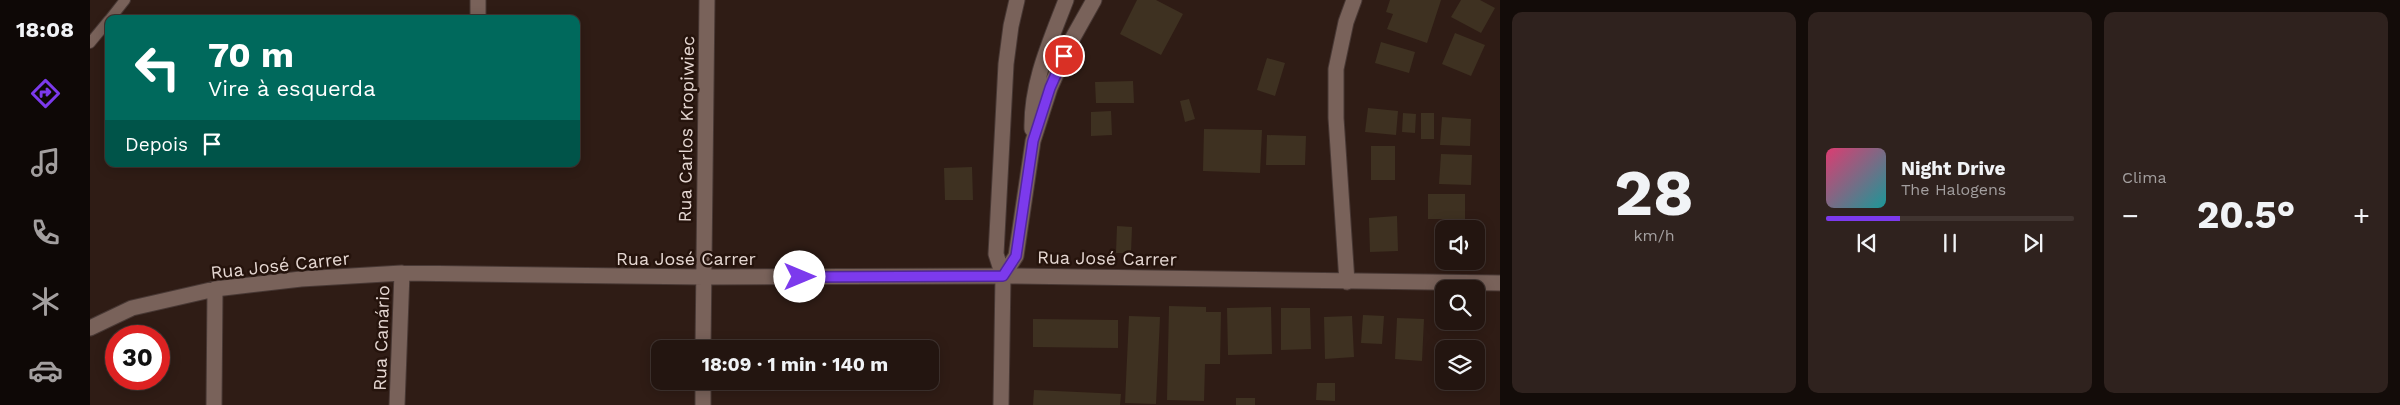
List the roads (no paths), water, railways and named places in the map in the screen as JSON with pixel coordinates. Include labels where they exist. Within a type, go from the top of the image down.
[{"type":"street","points":[[478,0],[478,15]]},
{"type":"street","name":"Rua Carlos Kropiwiec","points":[[703,340],[707,0]]},
{"type":"street","points":[[1001,405],[1003,276],[996,254],[1006,64],[1011,26],[1017,0]]},
{"type":"street","points":[[1033,141],[1032,109],[1038,77],[1066,0]]},
{"type":"street","points":[[1003,276],[1016,256],[1033,141],[1050,88],[1071,41],[1094,0]]},
{"type":"street","points":[[1347,282],[1336,118],[1336,70],[1346,22],[1354,0]]},
{"type":"street","name":"Rua José Carrer","points":[[90,328],[132,308],[215,289],[301,279],[402,273],[704,277],[1003,276],[1500,283]]},
{"type":"street","name":"Rua Canário","points":[[397,405],[402,273]]},
{"type":"street","points":[[214,405],[215,289]]},
{"type":"street","points":[[703,390],[703,405]]},
{"type":"lane","points":[[112,15],[125,0]]},
{"type":"lane","points":[[90,43],[105,24]]}]
